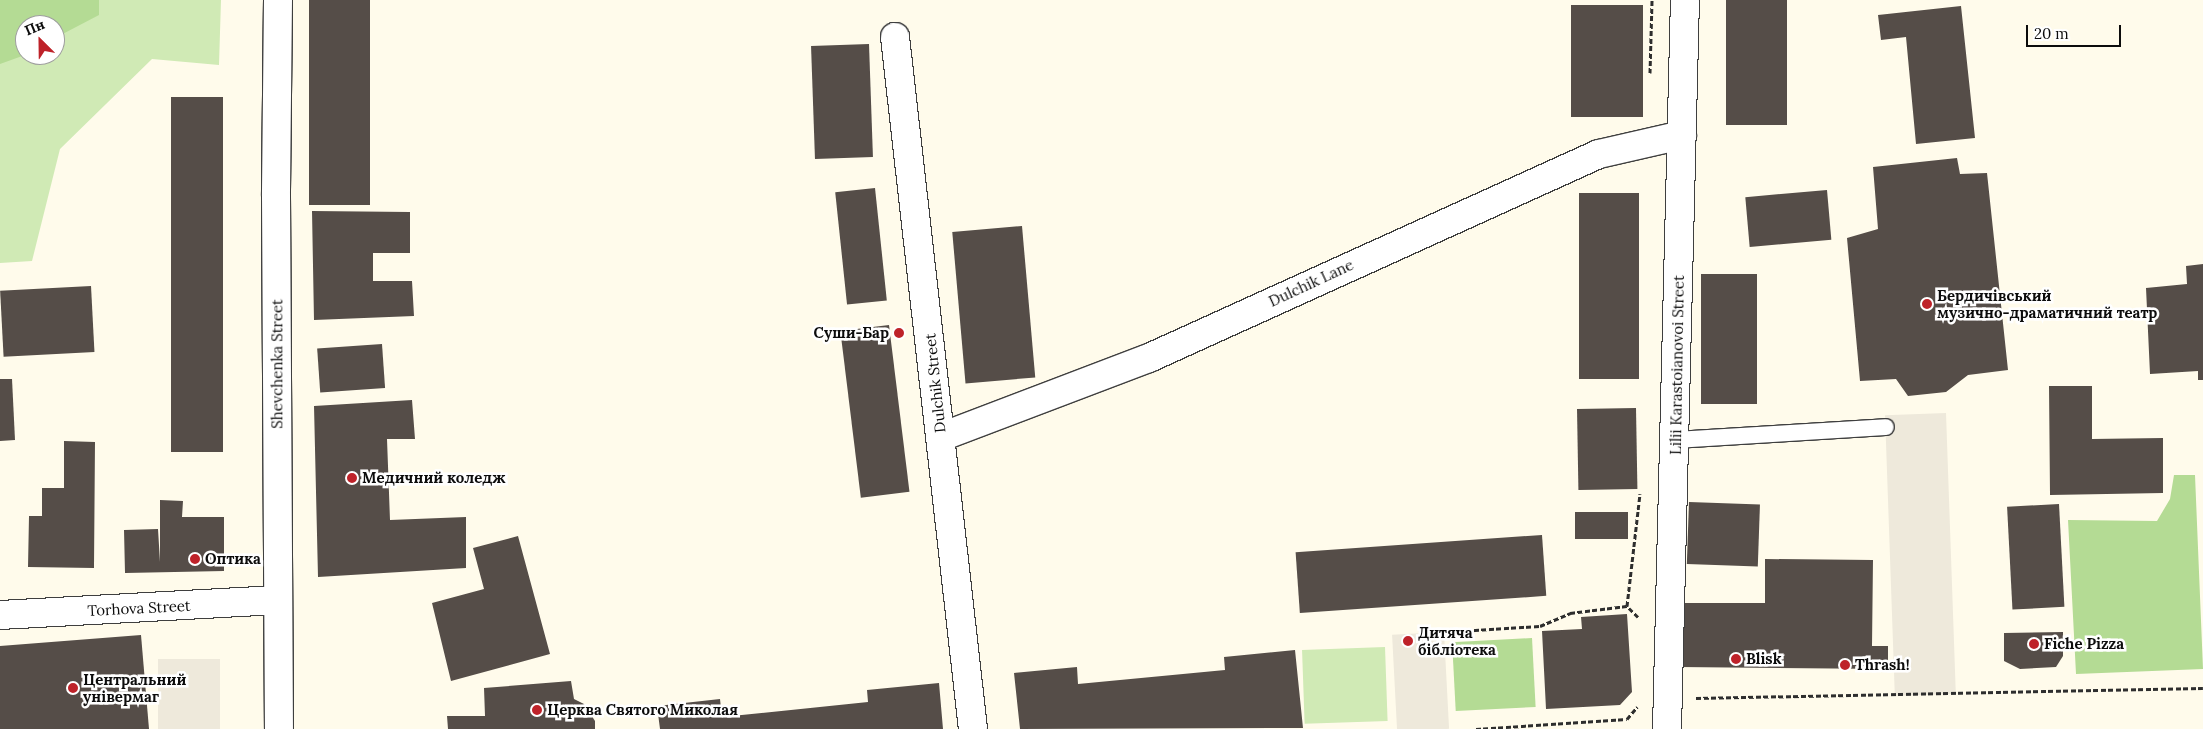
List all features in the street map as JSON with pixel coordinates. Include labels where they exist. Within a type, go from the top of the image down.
[{"type":"street","name":"Shevchenka Street","points":[[278,0],[276,206],[279,729]]},
{"type":"street","name":"Lilii Karastoianovoi Street","points":[[1668,729],[1685,0]]},
{"type":"street","name":"Dulchik Street","points":[[895,37],[973,729]]},
{"type":"street","name":"Dulchik Lane","points":[[941,437],[1149,358],[1599,154],[1682,135]]},
{"type":"street","name":"Torhova Street","points":[[0,615],[278,600]]},
{"type":"lane","points":[[1675,440],[1886,427]]},
{"type":"path","points":[[1444,632],[1540,626],[1570,613],[1627,606]]},
{"type":"path","points":[[1688,698],[2203,688]]},
{"type":"path","points":[[1476,729],[1627,718],[1640,703]]},
{"type":"green space","points":[[0,0],[221,0],[219,65],[152,59],[60,149],[32,261],[0,263]]},
{"type":"green space","points":[[0,0],[99,0],[99,15],[65,33],[65,15],[15,15],[15,59],[0,64]]},
{"type":"green space","points":[[2174,475],[2195,475],[2203,669],[2076,674],[2068,520],[2157,521],[2170,499]]},
{"type":"green space","points":[[1532,638],[1536,707],[1456,711],[1452,642]]},
{"type":"green space","points":[[1385,647],[1388,721],[1305,724],[1302,650]]},
{"type":"shaded area","points":[[1946,413],[1956,694],[1895,696],[1885,415]]},
{"type":"shaded area","points":[[1444,632],[1449,729],[1397,729],[1392,635]]},
{"type":"shaded area","points":[[158,659],[220,659],[220,729],[158,729]]},
{"type":"building","points":[[309,0],[370,0],[370,205],[309,205]]},
{"type":"building","points":[[1726,0],[1787,0],[1787,125],[1726,125]]},
{"type":"building","points":[[1571,5],[1643,5],[1643,117],[1571,117]]},
{"type":"building","points":[[1961,6],[1975,138],[1916,144],[1906,37],[1881,40],[1878,15]]},
{"type":"building","points":[[869,44],[873,157],[815,159],[811,46]]},
{"type":"building","points":[[171,97],[223,97],[223,452],[171,452]]},
{"type":"building","name":"Бердичівський музично-драматичний театр","points":[[1957,158],[1960,174],[1987,173],[2008,370],[1968,375],[1946,392],[1908,396],[1896,379],[1860,381],[1847,238],[1878,229],[1873,167]]},
{"type":"building","points":[[875,188],[887,300],[847,305],[835,192]]},
{"type":"building","points":[[1827,190],[1831,240],[1750,247],[1745,197]]},
{"type":"building","points":[[1579,193],[1639,193],[1639,379],[1579,379]]},
{"type":"building","points":[[312,211],[410,212],[410,253],[373,253],[373,281],[412,281],[414,316],[314,320]]},
{"type":"building","points":[[1022,226],[1035,377],[966,384],[952,232]]},
{"type":"building","points":[[2203,264],[2203,380],[2198,380],[2198,371],[2150,374],[2146,288],[2187,284],[2186,266]]},
{"type":"building","points":[[1701,274],[1757,274],[1757,404],[1701,404]]},
{"type":"building","points":[[91,286],[94,352],[4,357],[0,291]]},
{"type":"building","points":[[889,325],[909,492],[861,498],[840,331]]},
{"type":"building","points":[[382,344],[385,388],[320,392],[317,349]]},
{"type":"building","points":[[0,379],[12,379],[15,440],[0,441]]},
{"type":"building","points":[[2049,386],[2092,386],[2092,439],[2163,438],[2163,493],[2050,495]]},
{"type":"building","name":"Медичний коледж","points":[[412,400],[415,439],[387,439],[390,520],[466,517],[466,568],[318,577],[314,406]]},
{"type":"building","points":[[1636,408],[1637,489],[1578,490],[1577,409]]},
{"type":"building","points":[[64,441],[95,442],[94,568],[28,567],[29,516],[42,516],[42,488],[64,488]]},
{"type":"building","points":[[160,500],[183,501],[182,517],[224,517],[224,571],[125,573],[124,530],[158,529],[160,562]]},
{"type":"building","points":[[1689,502],[1760,504],[1758,566],[1687,564]]},
{"type":"building","points":[[2059,504],[2064,607],[2012,610],[2007,507]]},
{"type":"building","points":[[1575,512],[1628,512],[1628,539],[1575,539]]},
{"type":"building","points":[[1542,535],[1546,596],[1300,613],[1296,552]]},
{"type":"building","points":[[518,536],[550,654],[451,681],[432,603],[484,589],[473,548]]},
{"type":"building","points":[[1765,559],[1873,560],[1872,646],[1888,646],[1888,669],[1679,667],[1680,603],[1765,603]]},
{"type":"building","points":[[1627,614],[1632,692],[1620,705],[1546,709],[1542,631],[1582,629],[1581,617]]},
{"type":"building","name":"Fiche Pizza","points":[[2063,632],[2063,656],[2056,667],[2020,669],[2004,661],[2004,633]]},
{"type":"building","name":"Центральний універмаг","points":[[141,635],[149,729],[0,729],[0,646]]},
{"type":"building","points":[[1295,650],[1303,728],[1020,729],[1014,673],[1077,667],[1078,684],[1225,670],[1224,657]]},
{"type":"building","name":"Церква Святого Миколая","points":[[571,681],[574,699],[584,704],[595,721],[595,729],[448,729],[447,716],[485,716],[484,688]]},
{"type":"building","points":[[939,683],[943,729],[660,729],[657,706],[720,699],[722,717],[868,702],[867,690]]},
{"type":"place","name":"Бердичівський музично-драматичний театр","points":[[1927,304]]},
{"type":"place","name":"Суши-Бар","points":[[899,333]]},
{"type":"place","name":"Медичний коледж","points":[[352,478]]},
{"type":"place","name":"Оптика","points":[[195,559]]},
{"type":"place","name":"Дитяча бібліотека","points":[[1408,641]]},
{"type":"place","name":"Fiche Pizza","points":[[2034,644]]},
{"type":"place","name":"Blisk","points":[[1736,659]]},
{"type":"place","name":"Thrash!","points":[[1845,665]]},
{"type":"place","name":"Центральний універмаг","points":[[73,688]]},
{"type":"place","name":"Церква Святого Миколая","points":[[537,710]]}]
